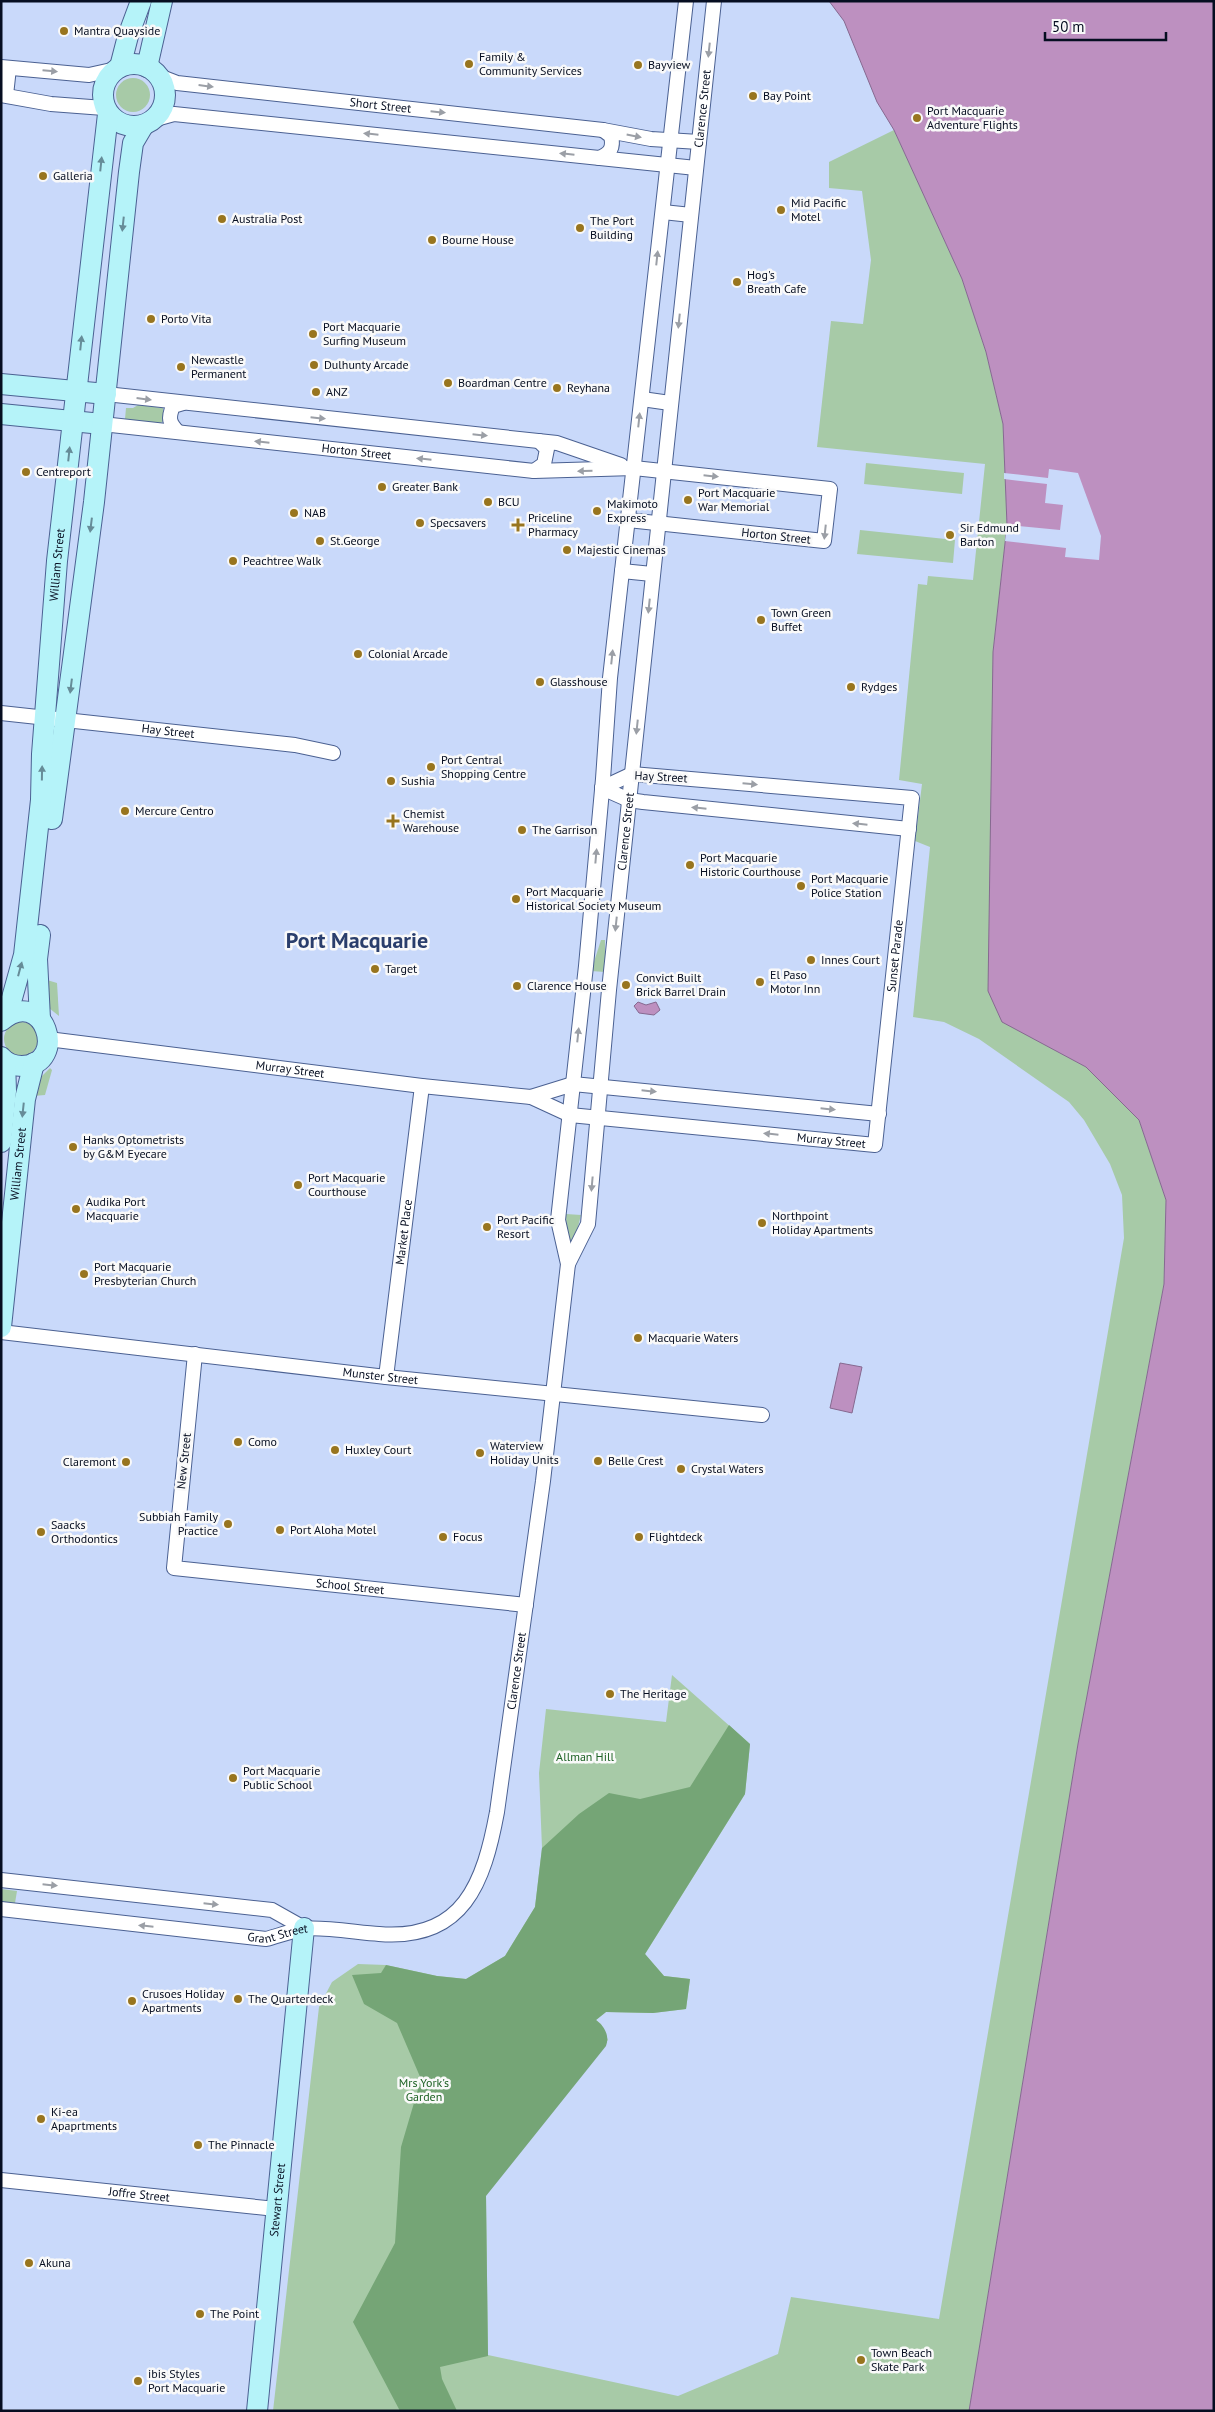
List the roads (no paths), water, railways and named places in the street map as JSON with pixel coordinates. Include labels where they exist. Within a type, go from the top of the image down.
[{"type":"street","points":[[141,1],[118,68],[109,76],[104,85],[102,95],[106,111],[118,123],[130,127],[174,114],[696,168]]},
{"type":"street","points":[[153,71],[162,1]]},
{"type":"street","name":"Clarence Street","points":[[568,1264],[558,1220],[602,788],[610,678],[686,1]]},
{"type":"street","name":"Clarence Street","points":[[304,1928],[390,1935],[403,1934],[438,1925],[453,1915],[467,1901],[479,1883],[491,1846],[526,1606],[568,1264],[588,1224],[652,574],[714,1]]},
{"type":"street","points":[[48,1039],[48,1032],[40,1019],[37,959],[54,801],[94,502],[129,172],[133,143],[149,122],[163,109],[166,98],[164,86],[153,71],[138,64],[89,75],[5,67],[4,95],[51,104],[106,111]]},
{"type":"street","name":"Short Street","points":[[153,71],[177,83],[699,142]]},
{"type":"street","name":"William Street","points":[[4,1018],[24,955],[42,800],[42,754],[57,561],[106,111]]},
{"type":"street","points":[[599,158],[609,153],[612,148],[611,136],[602,130]]},
{"type":"street","points":[[663,212],[691,215]]},
{"type":"street","points":[[1,413],[12,398],[10,390],[2,384]]},
{"type":"street","name":"Horton Street","points":[[2,384],[557,443],[634,468]]},
{"type":"street","points":[[642,399],[670,403]]},
{"type":"street","points":[[178,432],[171,425],[169,416],[174,406],[183,403]]},
{"type":"street","name":"Horton Street","points":[[1,413],[534,471],[634,468],[830,489],[824,541],[628,520]]},
{"type":"street","points":[[534,471],[544,464],[546,449],[539,441]]},
{"type":"street","points":[[64,500],[72,490],[79,486],[91,492],[94,502]]},
{"type":"street","points":[[622,571],[652,574]]},
{"type":"street","name":"Hay Street","points":[[1,713],[295,745],[333,753]]},
{"type":"street","name":"Hay Street","points":[[602,788],[632,774],[912,798]]},
{"type":"street","name":"Hay Street","points":[[602,788],[629,800],[909,829]]},
{"type":"street","name":"Sunset Parade","points":[[879,1114],[912,798]]},
{"type":"street","name":"William Street","points":[[4,1018],[24,1012],[40,1019]]},
{"type":"street","name":"William Street","points":[[1,1327],[24,1099],[34,1063],[45,1053],[48,1039]]},
{"type":"street","name":"Murray Street","points":[[48,1039],[422,1086],[531,1097],[570,1115],[876,1145],[879,1114],[573,1084],[531,1097]]},
{"type":"street","name":"William Street","points":[[2,1058],[17,1066],[34,1063]]},
{"type":"street","name":"William Street","points":[[1,1142],[6,1091],[2,1058]]},
{"type":"street","name":"Market Place","points":[[386,1377],[422,1086]]},
{"type":"street","name":"Munster Street","points":[[1,1332],[386,1377],[762,1415]]},
{"type":"street","name":"New Street","points":[[174,1568],[195,1354]]},
{"type":"street","name":"School Street","points":[[174,1568],[526,1606]]},
{"type":"street","name":"Grant Street","points":[[1,1880],[272,1910],[304,1928]]},
{"type":"street","name":"Grant Street","points":[[1,1909],[266,1939],[304,1928]]},
{"type":"street","name":"Stewart Street","points":[[256,2411],[304,1928]]},
{"type":"street","name":"Joffre Street","points":[[1,2180],[276,2209]]},
{"type":"place","name":"Mantra Quayside","points":[[64,31]]},
{"type":"place","name":"Family & Community Services","points":[[469,64]]},
{"type":"place","name":"Bayview","points":[[638,65]]},
{"type":"place","name":"Bay Point","points":[[753,96]]},
{"type":"place","name":"Port Macquarie Adventure Flights","points":[[917,118]]},
{"type":"place","name":"Galleria","points":[[43,176]]},
{"type":"place","name":"Mid Pacific Motel","points":[[781,210]]},
{"type":"place","name":"Australia Post","points":[[222,219]]},
{"type":"place","name":"The Port Building","points":[[580,228]]},
{"type":"place","name":"Bourne House","points":[[432,240]]},
{"type":"place","name":"Hog's Breath Cafe","points":[[737,282]]},
{"type":"place","name":"Porto Vita","points":[[151,319]]},
{"type":"place","name":"Port Macquarie Surfing Museum","points":[[313,334]]},
{"type":"place","name":"Dulhunty Arcade","points":[[314,365]]},
{"type":"place","name":"Newcastle Permanent","points":[[181,367]]},
{"type":"place","name":"Boardman Centre","points":[[448,383]]},
{"type":"place","name":"Reyhana","points":[[557,388]]},
{"type":"place","name":"ANZ","points":[[316,392]]},
{"type":"place","name":"Centreport","points":[[26,472]]},
{"type":"place","name":"Greater Bank","points":[[382,487]]},
{"type":"place","name":"Port Macquarie War Memorial","points":[[688,500]]},
{"type":"place","name":"BCU","points":[[488,502]]},
{"type":"place","name":"Makimoto Express","points":[[597,511]]},
{"type":"place","name":"NAB","points":[[294,513]]},
{"type":"place","name":"Specsavers","points":[[420,523]]},
{"type":"place","name":"Priceline Pharmacy","points":[[518,525]]},
{"type":"place","name":"Sir Edmund Barton","points":[[950,535]]},
{"type":"place","name":"St.George","points":[[320,541]]},
{"type":"place","name":"Majestic Cinemas","points":[[567,550]]},
{"type":"place","name":"Peachtree Walk","points":[[233,561]]},
{"type":"place","name":"Town Green Buffet","points":[[761,620]]},
{"type":"place","name":"Colonial Arcade","points":[[358,654]]},
{"type":"place","name":"Glasshouse","points":[[540,682]]},
{"type":"place","name":"Rydges","points":[[851,687]]},
{"type":"place","name":"Port Central Shopping Centre","points":[[431,767]]},
{"type":"place","name":"Sushia","points":[[391,781]]},
{"type":"place","name":"Mercure Centro","points":[[125,811]]},
{"type":"place","name":"Chemist Warehouse","points":[[393,821]]},
{"type":"place","name":"The Garrison","points":[[522,830]]},
{"type":"place","name":"Port Macquarie Historic Courthouse","points":[[690,865]]},
{"type":"place","name":"Port Macquarie Police Station","points":[[801,886]]},
{"type":"place","name":"Port Macquarie Historical Society Museum","points":[[516,899]]},
{"type":"place","name":"Innes Court","points":[[811,960]]},
{"type":"place","name":"Target","points":[[375,969]]},
{"type":"place","name":"El Paso Motor Inn","points":[[760,982]]},
{"type":"place","name":"Convict Built Brick Barrel Drain","points":[[626,985]]},
{"type":"place","name":"Clarence House","points":[[517,986]]},
{"type":"place","name":"Hanks Optometrists by G&M Eyecare","points":[[73,1147]]},
{"type":"place","name":"Port Macquarie Courthouse","points":[[298,1185]]},
{"type":"place","name":"Audika Port Macquarie","points":[[76,1209]]},
{"type":"place","name":"Northpoint Holiday Apartments","points":[[762,1223]]},
{"type":"place","name":"Port Pacific Resort","points":[[487,1227]]},
{"type":"place","name":"Port Macquarie Presbyterian Church","points":[[84,1274]]},
{"type":"place","name":"Macquarie Waters","points":[[638,1338]]},
{"type":"place","name":"Como","points":[[238,1442]]},
{"type":"place","name":"Huxley Court","points":[[335,1450]]},
{"type":"place","name":"Waterview Holiday Units","points":[[480,1453]]},
{"type":"place","name":"Belle Crest","points":[[598,1461]]},
{"type":"place","name":"Claremont","points":[[126,1462]]},
{"type":"place","name":"Crystal Waters","points":[[681,1469]]},
{"type":"place","name":"Subbiah Family Practice","points":[[228,1524]]},
{"type":"place","name":"Port Aloha Motel","points":[[280,1530]]},
{"type":"place","name":"Saacks Orthodontics","points":[[41,1532]]},
{"type":"place","name":"Focus","points":[[443,1537]]},
{"type":"place","name":"Flightdeck","points":[[639,1537]]},
{"type":"place","name":"The Heritage","points":[[610,1694]]},
{"type":"place","name":"Port Macquarie Public School","points":[[233,1778]]},
{"type":"place","name":"The Quarterdeck","points":[[238,1999]]},
{"type":"place","name":"Crusoes Holiday Apartments","points":[[132,2001]]},
{"type":"place","name":"Ki-ea Apaprtments","points":[[41,2119]]},
{"type":"place","name":"The Pinnacle","points":[[198,2145]]},
{"type":"place","name":"Akuna","points":[[29,2263]]},
{"type":"place","name":"The Point","points":[[200,2314]]},
{"type":"place","name":"Town Beach Skate Park","points":[[861,2360]]},
{"type":"place","name":"ibis Styles Port Macquarie","points":[[138,2381]]},
{"type":"district","name":"Port Macquarie","points":[[357,940]]},
{"type":"park label","name":"Allman Hill","points":[[585,1757]]},
{"type":"park label","name":"Mrs York's Garden","points":[[424,2090]]}]
